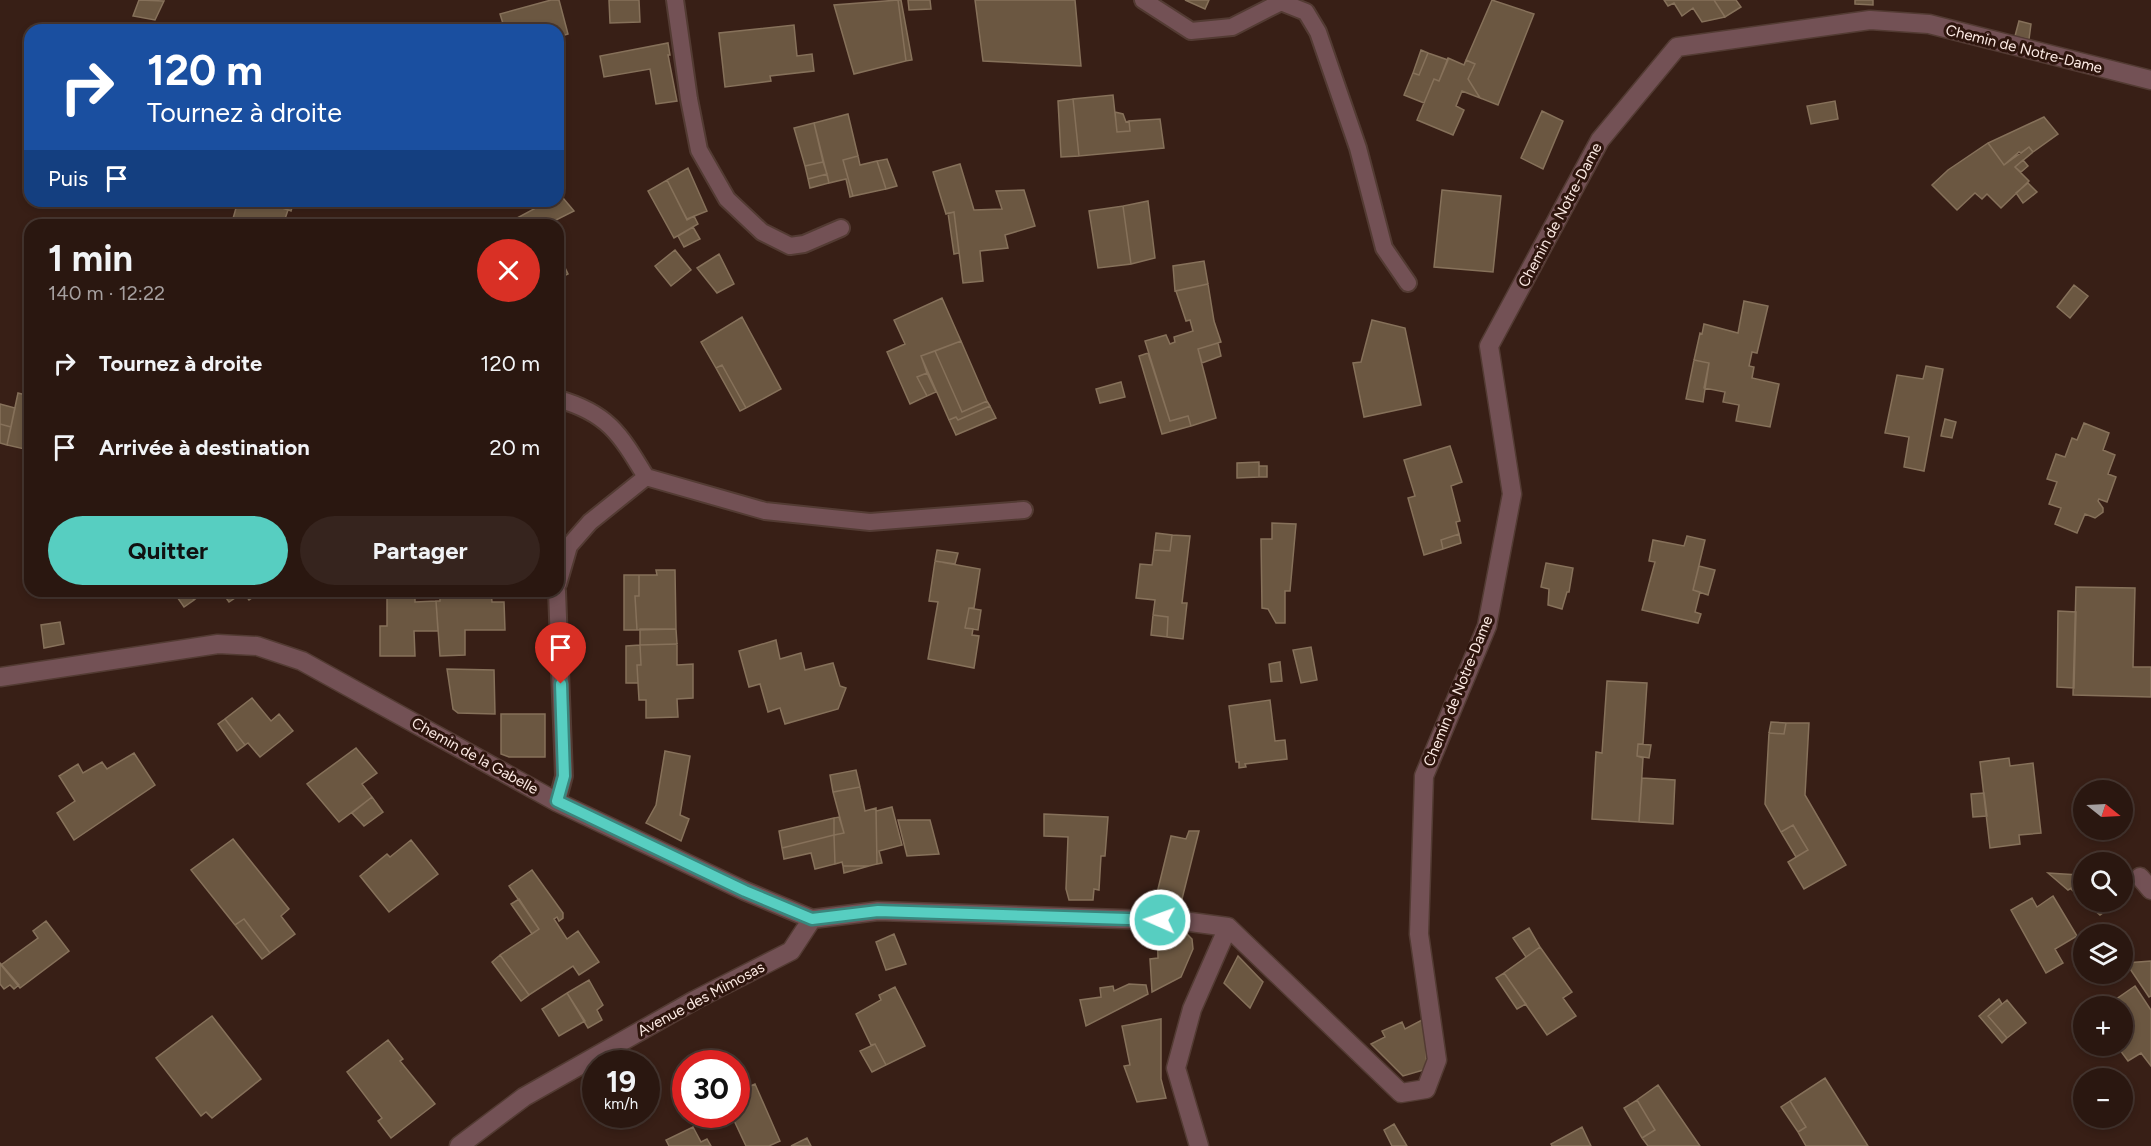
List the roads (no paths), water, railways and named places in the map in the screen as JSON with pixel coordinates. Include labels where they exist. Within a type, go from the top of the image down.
[{"type":"street","name":"Chemin de Notre-Dame","points":[[1228,927],[1401,1093],[1426,1089],[1437,1060],[1419,934],[1424,776],[1487,626],[1512,494],[1489,346],[1600,140],[1677,47],[1870,20],[1929,24],[2151,80]]},
{"type":"street","name":"Chemin de la Gabelle","points":[[0,677],[218,644],[257,646],[302,661],[557,801],[745,891],[812,919],[878,911],[1183,921],[1228,927]]},
{"type":"street","name":"Avenue des Mimosas","points":[[459,1146],[524,1097],[694,1000],[791,951],[812,919]]},
{"type":"street","points":[[1199,1146],[1176,1068],[1192,1010],[1228,927]]},
{"type":"lane","points":[[675,0],[688,99],[699,150],[727,199],[762,232],[790,246],[804,244],[841,228]]},
{"type":"lane","points":[[1143,0],[1191,31],[1232,27],[1281,2],[1306,12],[1318,32],[1358,148],[1384,248],[1408,283]]},
{"type":"lane","points":[[564,401],[584,407],[620,434],[646,477],[765,511],[870,522],[1024,510]]},
{"type":"lane","points":[[564,563],[569,546],[590,522],[646,477]]},
{"type":"lane","points":[[557,597],[564,776],[557,801]]}]
